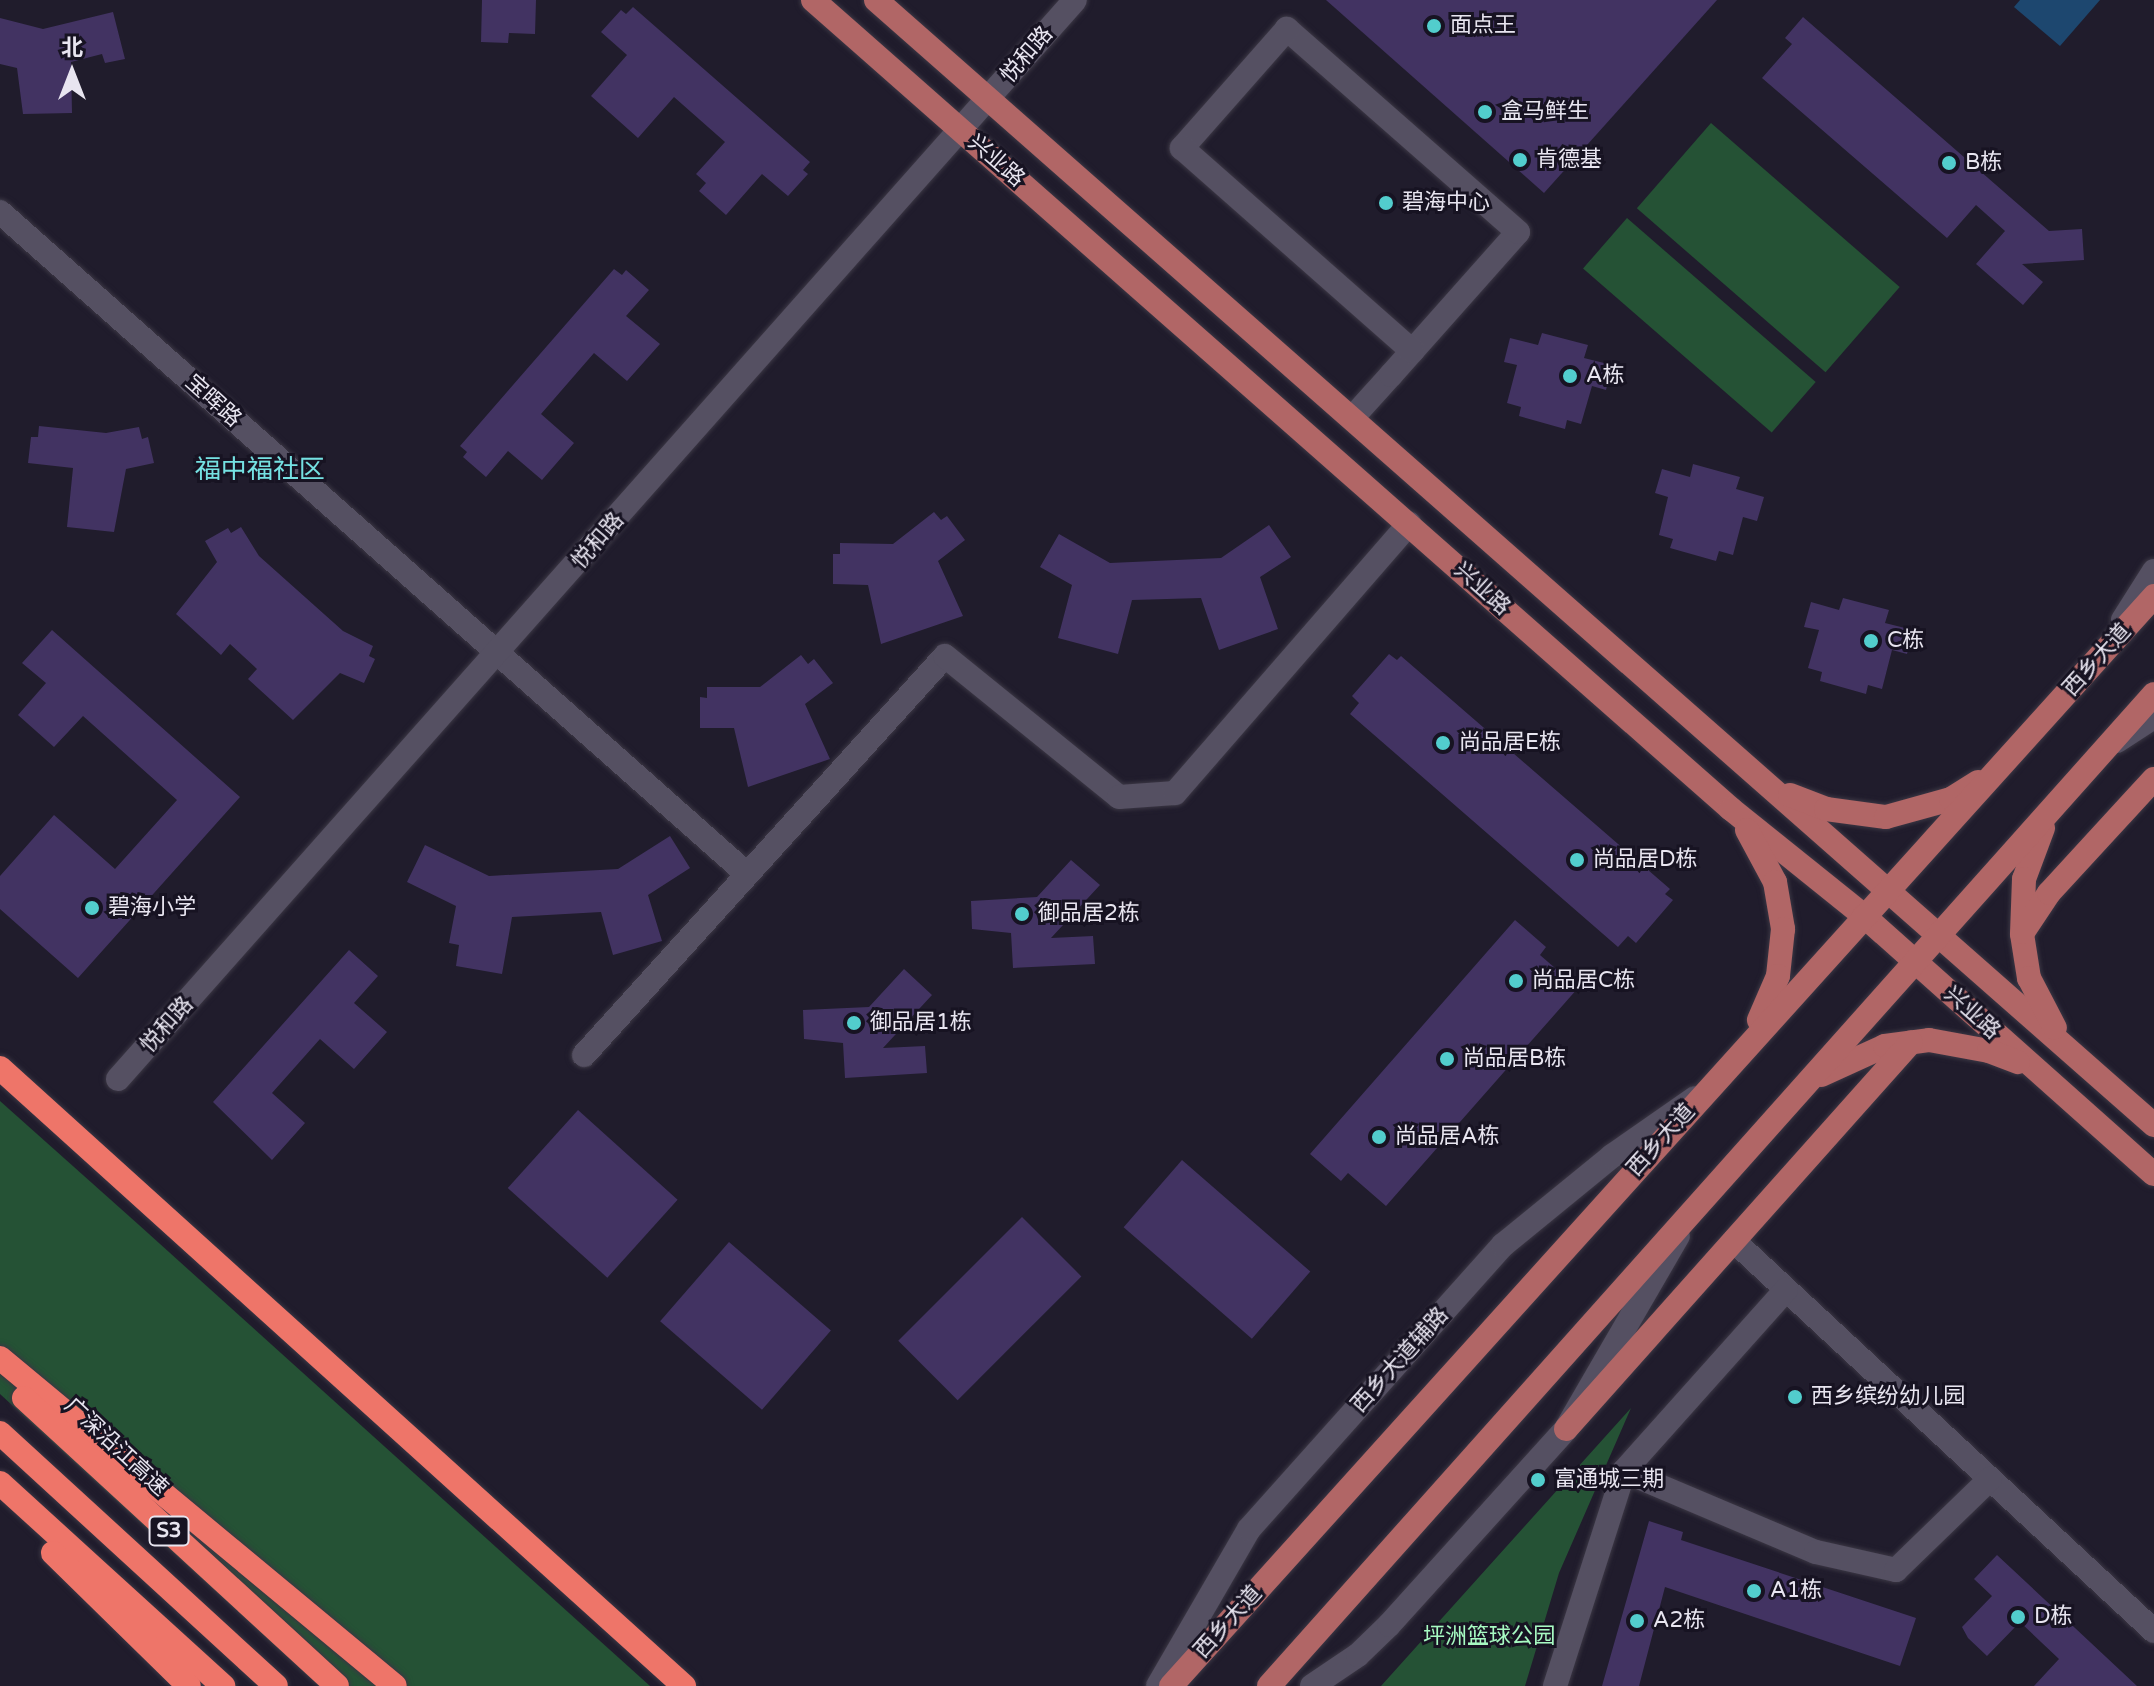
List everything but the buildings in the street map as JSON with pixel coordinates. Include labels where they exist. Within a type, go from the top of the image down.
[{"type":"highway","points":[[0,1068],[684,1686]]},
{"type":"highway","points":[[0,1358],[395,1686]]},
{"type":"highway","name":"广深沿江高速","points":[[0,1376],[337,1686]]},
{"type":"highway","points":[[0,1433],[276,1686]]},
{"type":"highway","points":[[0,1483],[223,1686]]},
{"type":"highway","points":[[0,1501],[189,1686]]},
{"type":"main road","name":"兴业路","points":[[813,0],[1731,809],[1864,916],[2154,1174]]},
{"type":"main road","name":"兴业路","points":[[876,0],[2154,1125]]},
{"type":"main road","name":"西乡大道","points":[[1171,1686],[2154,596]]},
{"type":"main road","points":[[1269,1686],[1693,1211],[1795,1092],[2154,694]]},
{"type":"main road","points":[[1760,777],[1826,809],[1886,817],[1951,799],[2001,769]]},
{"type":"main road","points":[[2022,934],[2049,893],[2154,779]]},
{"type":"main road","points":[[2061,797],[2030,856],[2022,934],[2039,1000],[2072,1053]]},
{"type":"main road","points":[[1731,809],[1767,861],[1783,929],[1774,988],[1744,1048]]},
{"type":"main road","points":[[1795,1092],[1837,1064],[1911,1042],[1989,1051],[2041,1075]]},
{"type":"main road","points":[[1566,1429],[1911,1042]]},
{"type":"street","name":"悦和路","points":[[118,1079],[1075,0]]},
{"type":"street","points":[[1353,417],[1412,351],[1518,232],[1287,29],[1182,148],[1412,351]]},
{"type":"street","name":"宝晖路","points":[[0,212],[747,874]]},
{"type":"street","points":[[584,1055],[945,656],[1119,797],[1175,793],[1409,524]]},
{"type":"street","points":[[2100,656],[2154,571]]},
{"type":"street","points":[[2105,749],[2154,717]]},
{"type":"street","name":"西乡大道辅路","points":[[1158,1686],[1249,1529],[1503,1245],[1612,1156],[1704,1092]]},
{"type":"street","points":[[1330,1686],[1566,1429],[1693,1211]]},
{"type":"street","points":[[1734,1241],[2154,1631]]},
{"type":"street","points":[[1555,1686],[1624,1471],[1786,1290]]},
{"type":"street","points":[[1624,1471],[1816,1552],[1896,1570],[1990,1479]]},
{"type":"street","points":[[1312,1686],[1358,1655]]},
{"type":"green space","points":[[1711,123],[1900,287],[1826,372],[1637,208]]},
{"type":"green space","points":[[1627,218],[1816,382],[1772,433],[1583,269]]},
{"type":"green space","points":[[0,1101],[650,1686],[319,1686],[0,1394]]},
{"type":"green space","name":"坪洲篮球公园","points":[[1631,1408],[1559,1573],[1525,1686],[1381,1686]]},
{"type":"water","points":[[2020,0],[2100,0],[2060,46],[2014,7]]},
{"type":"place","name":"面点王","points":[[1434,26]]},
{"type":"place","name":"盒马鲜生","points":[[1485,112]]},
{"type":"place","name":"肯德基","points":[[1520,160]]},
{"type":"place","name":"B栋","points":[[1949,163]]},
{"type":"place","name":"碧海中心","points":[[1386,203]]},
{"type":"place","name":"A栋","points":[[1570,376]]},
{"type":"place","name":"C栋","points":[[1871,641]]},
{"type":"place","name":"尚品居E栋","points":[[1443,743]]},
{"type":"place","name":"尚品居D栋","points":[[1577,860]]},
{"type":"place","name":"碧海小学","points":[[92,908]]},
{"type":"place","name":"御品居2栋","points":[[1022,914]]},
{"type":"place","name":"尚品居C栋","points":[[1516,981]]},
{"type":"place","name":"御品居1栋","points":[[854,1023]]},
{"type":"place","name":"尚品居B栋","points":[[1447,1059]]},
{"type":"place","name":"尚品居A栋","points":[[1379,1137]]},
{"type":"place","name":"西乡缤纷幼儿园","points":[[1795,1397]]},
{"type":"place","name":"富通城三期","points":[[1538,1480]]},
{"type":"place","name":"A1栋","points":[[1754,1591]]},
{"type":"place","name":"D栋","points":[[2018,1617]]},
{"type":"place","name":"A2栋","points":[[1637,1621]]},
{"type":"district","name":"福中福社区","points":[[260,470]]}]
